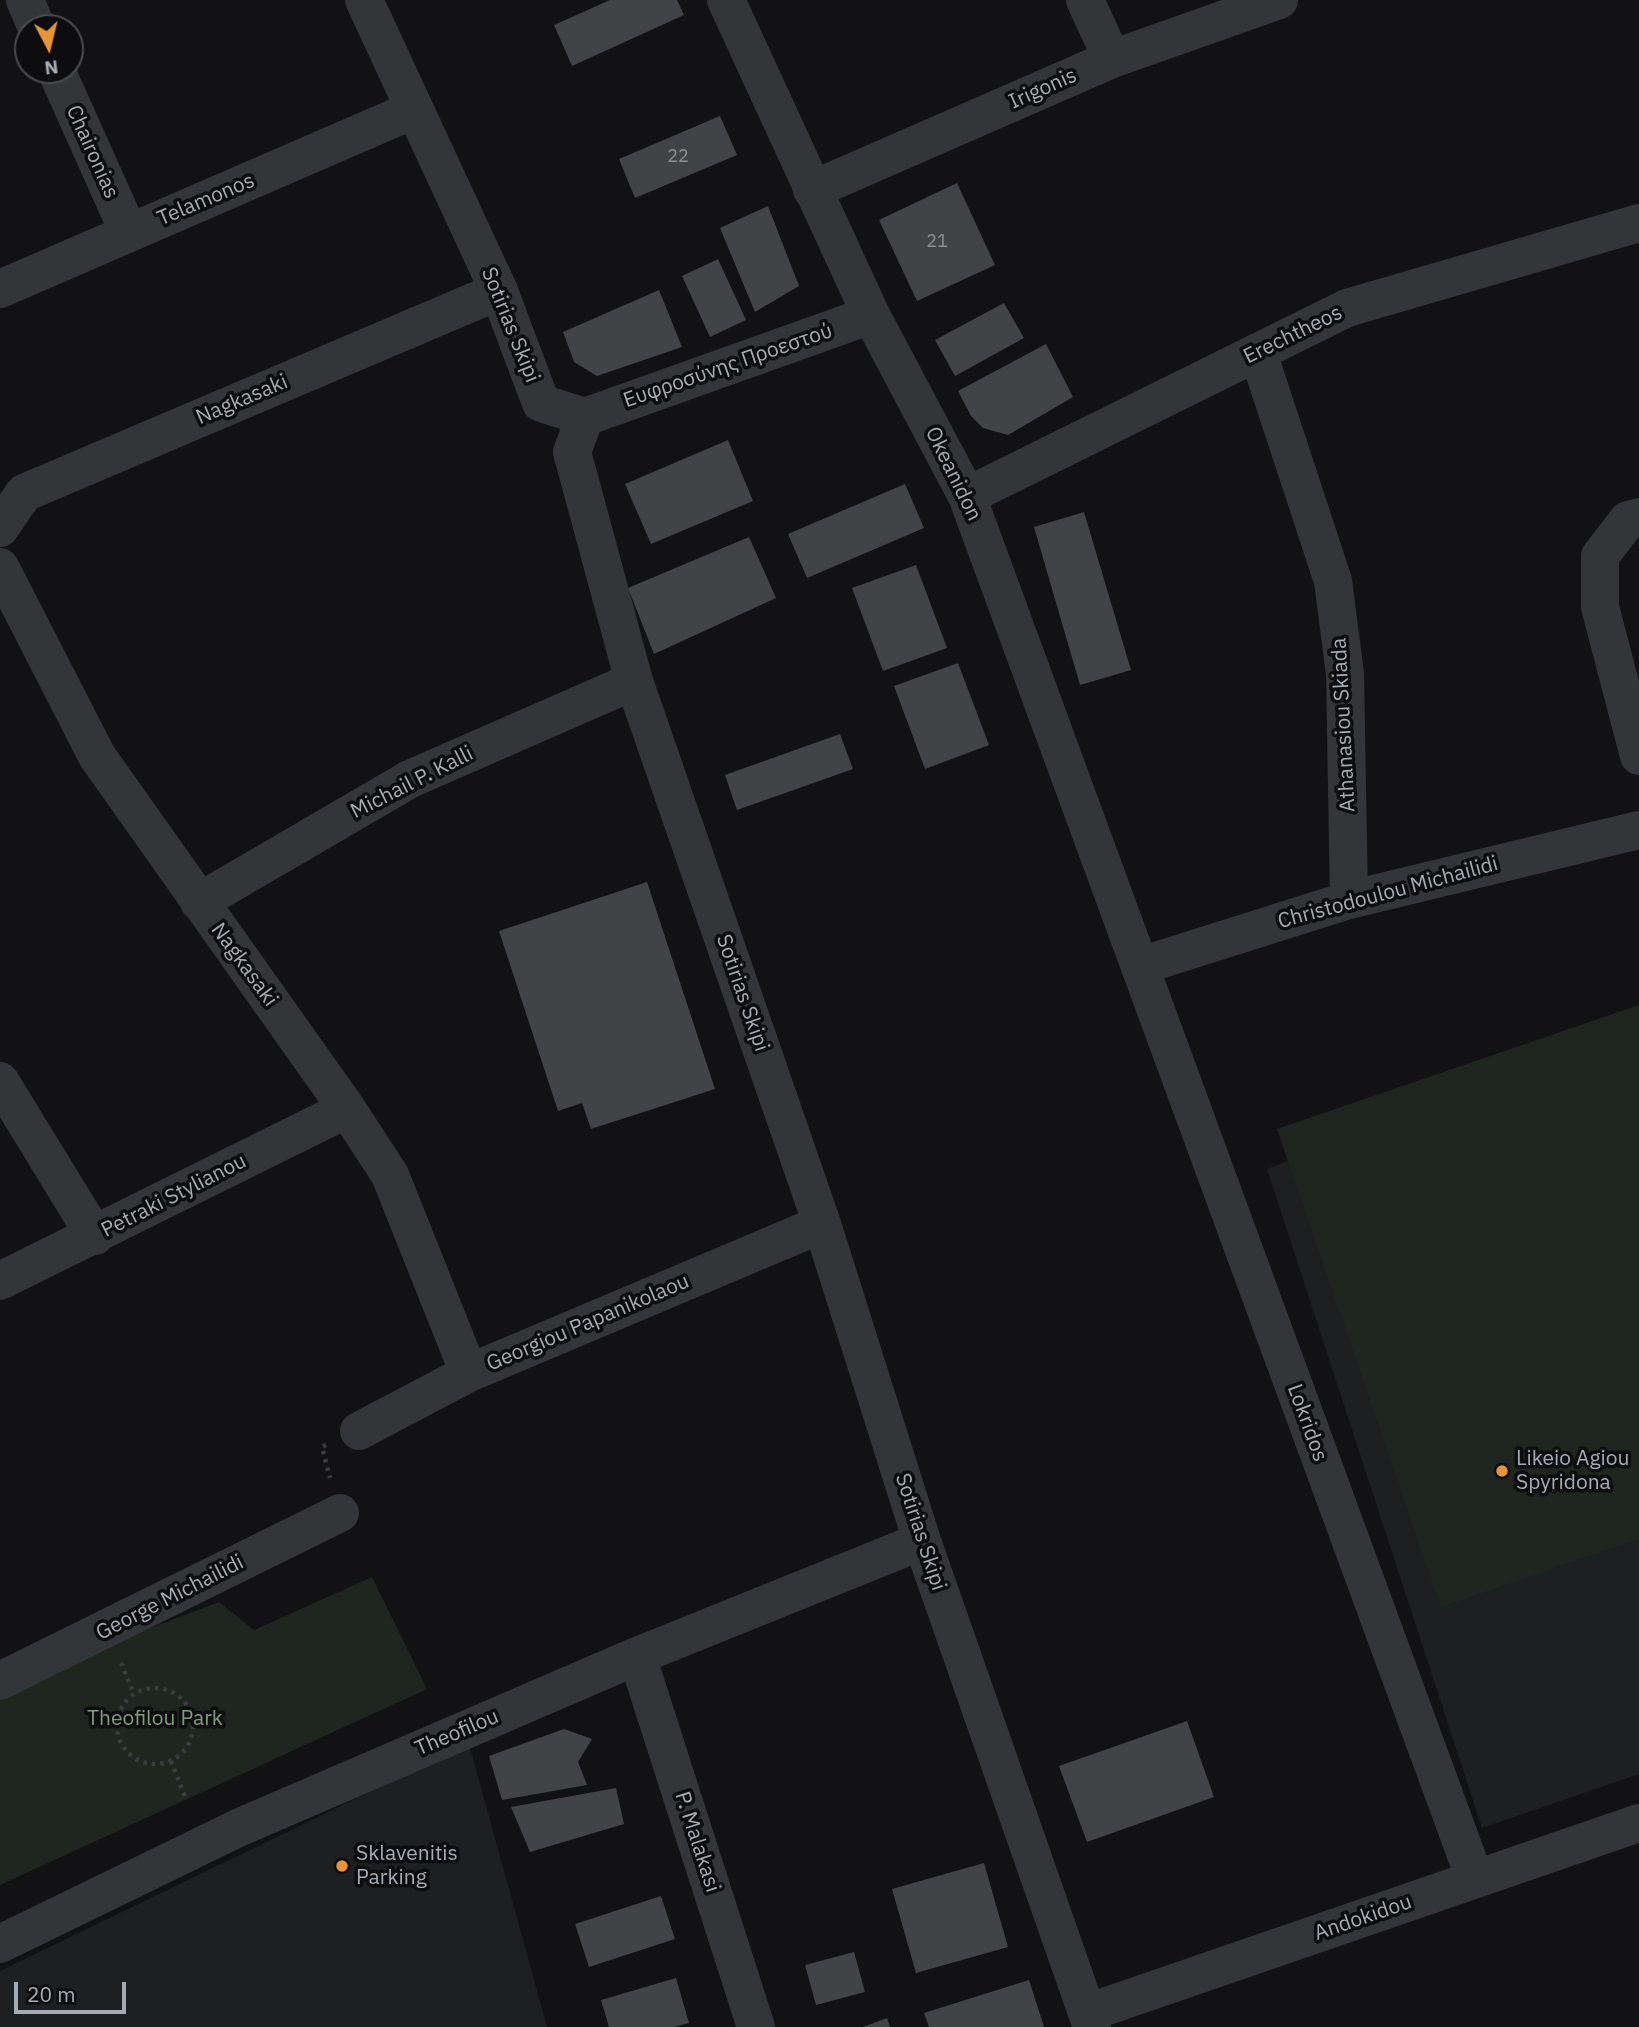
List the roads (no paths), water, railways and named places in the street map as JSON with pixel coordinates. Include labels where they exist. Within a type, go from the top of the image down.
[{"type":"street","name":"Sotirias Skipi","points":[[364,0],[499,291],[541,402],[585,417],[572,452],[634,681],[822,1224],[922,1541],[1090,2020]]},
{"type":"street","name":"Okeanidon","points":[[726,0],[871,314],[967,496],[1140,966]]},
{"type":"street","points":[[1085,0],[1112,59]]},
{"type":"street","name":"Irigonis","points":[[812,190],[1112,59],[1279,0]]},
{"type":"street","name":"Chaironias","points":[[62,84],[129,233]]},
{"type":"street","name":"Telamonos","points":[[0,289],[413,110]]},
{"type":"street","name":"Erechtheos","points":[[967,496],[1347,308],[1639,223]]},
{"type":"street","name":"Nagkasaki","points":[[0,528],[24,493],[499,291]]},
{"type":"street","name":"Ευφροσύνης Προεστού","points":[[585,417],[871,314]]},
{"type":"street","name":"Athanasiou Skiada","points":[[1258,353],[1334,581],[1345,674],[1349,900]]},
{"type":"street","points":[[1639,517],[1628,520],[1600,556],[1600,607],[1639,756]]},
{"type":"street","name":"Nagkasaki","points":[[0,567],[97,756],[347,1109],[390,1175],[469,1373]]},
{"type":"street","name":"Michail P. Kalli","points":[[199,902],[410,779],[634,681]]},
{"type":"street","name":"Christodoulou Michailidi","points":[[1140,966],[1349,900],[1639,830]]},
{"type":"street","name":"Lokridos","points":[[1140,966],[1475,1879]]},
{"type":"street","points":[[0,1081],[94,1236]]},
{"type":"street","name":"Petraki Stylianou","points":[[0,1281],[347,1109]]},
{"type":"street","name":"Georgiou Papanikolaou","points":[[359,1431],[469,1373],[822,1224]]},
{"type":"street","name":"George Michailidi","points":[[0,1681],[340,1513]]},
{"type":"street","name":"Theofilou","points":[[0,1944],[238,1828],[637,1656],[922,1541]]},
{"type":"street","name":"P. Malakasi","points":[[637,1656],[756,2027]]},
{"type":"street","name":"Andokidou","points":[[1090,2020],[1475,1879],[1639,1823]]},
{"type":"place","name":"Likeio Agiou Spyridona","points":[[1502,1471]]},
{"type":"place","name":"Sklavenitis Parking","points":[[342,1866]]},
{"type":"park label","name":"Theofilou Park","points":[[155,1719]]}]
